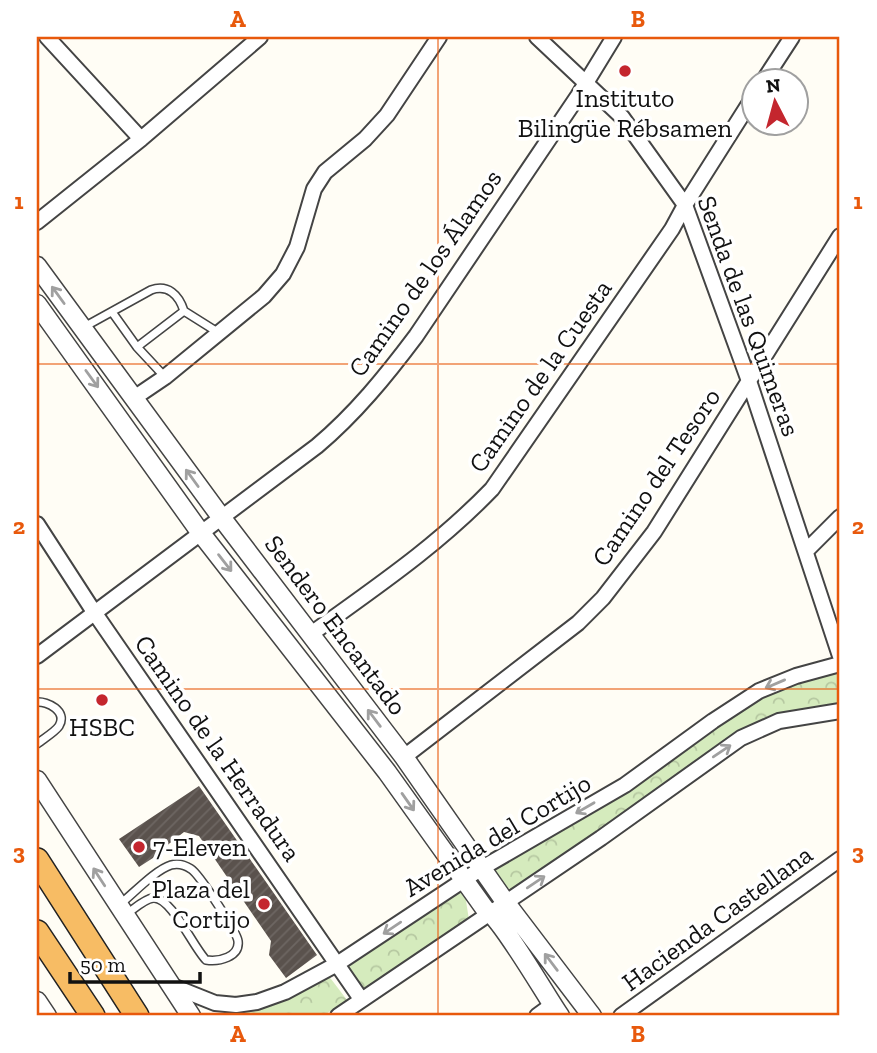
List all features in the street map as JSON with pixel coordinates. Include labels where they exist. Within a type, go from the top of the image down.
[{"type":"highway","points":[[37,860],[137,1016]]},
{"type":"highway","points":[[37,932],[93,1016]]},
{"type":"street","points":[[47,37],[141,139]]},
{"type":"street","points":[[37,222],[141,139],[260,37]]},
{"type":"street","points":[[134,398],[264,296],[283,274],[297,247],[314,189],[325,172],[365,139],[387,115],[439,37]]},
{"type":"street","name":"Senda de las Quimeras","points":[[537,37],[622,117],[685,205],[749,381],[840,656]]},
{"type":"street","name":"Camino de los Álamos","points":[[37,656],[334,432],[391,370],[586,83],[614,37]]},
{"type":"street","points":[[773,66],[792,37]]},
{"type":"street","name":"Camino de la Cuesta","points":[[311,634],[421,555],[460,522],[492,489],[672,229],[740,118]]},
{"type":"street","name":"Camino del Tesoro","points":[[404,757],[578,623],[603,598],[654,533],[840,236]]},
{"type":"street","name":"Sendero Encantado","points":[[37,266],[221,517],[404,757],[482,869],[498,907],[556,1011]]},
{"type":"street","name":"Sendero Encantado","points":[[37,304],[200,532],[387,772],[485,909],[498,907]]},
{"type":"street","points":[[807,550],[840,517]]},
{"type":"street","name":"Camino de la Herradura","points":[[37,524],[94,612],[361,999]]},
{"type":"street","name":"Avenida del Cortijo","points":[[168,984],[215,1003],[247,1003],[285,992],[337,964],[482,869],[625,785],[759,691],[796,676],[840,664]]},
{"type":"street","name":"Avenida del Cortijo","points":[[338,1016],[748,734],[779,721],[840,712]]},
{"type":"street","points":[[37,780],[191,1016]]},
{"type":"street","name":"Hacienda Castellana","points":[[621,1016],[840,859]]},
{"type":"street","name":"Sendero Encantado","points":[[498,907],[592,1016]]},
{"type":"street","points":[[168,984],[185,1016]]},
{"type":"street","points":[[37,1001],[47,1016]]},
{"type":"street","points":[[537,1016],[556,1011]]},
{"type":"lane","points":[[82,328],[158,288],[170,290],[184,311],[219,333]]},
{"type":"lane","points":[[137,347],[184,311]]},
{"type":"lane","points":[[112,312],[137,347],[164,376]]},
{"type":"lane","points":[[37,702],[47,701],[58,710],[61,720],[59,726],[37,744]]},
{"type":"lane","points":[[182,864],[199,875],[234,931],[238,944],[235,952],[224,959],[206,960],[167,903],[157,898],[121,911],[160,872],[171,865],[182,864]]},
{"type":"green space","points":[[835,671],[840,678],[840,703],[768,716],[742,730],[512,890],[504,886],[493,869],[759,698],[787,684]]},
{"type":"green space","points":[[464,888],[469,920],[364,988],[346,965]]},
{"type":"green space","points":[[328,975],[347,1000],[323,1016],[231,1016],[258,1008]]},
{"type":"building","name":"Plaza del Cortijo","points":[[199,786],[317,955],[286,978],[269,955],[271,941],[199,836],[184,832],[139,867],[119,839]]},
{"type":"place","name":"Instituto Bilingüe Rébsamen","points":[[625,71]]},
{"type":"place","name":"HSBC","points":[[102,700]]},
{"type":"place","name":"7-Eleven","points":[[139,847]]},
{"type":"place","name":"Plaza del Cortijo","points":[[264,904]]}]
